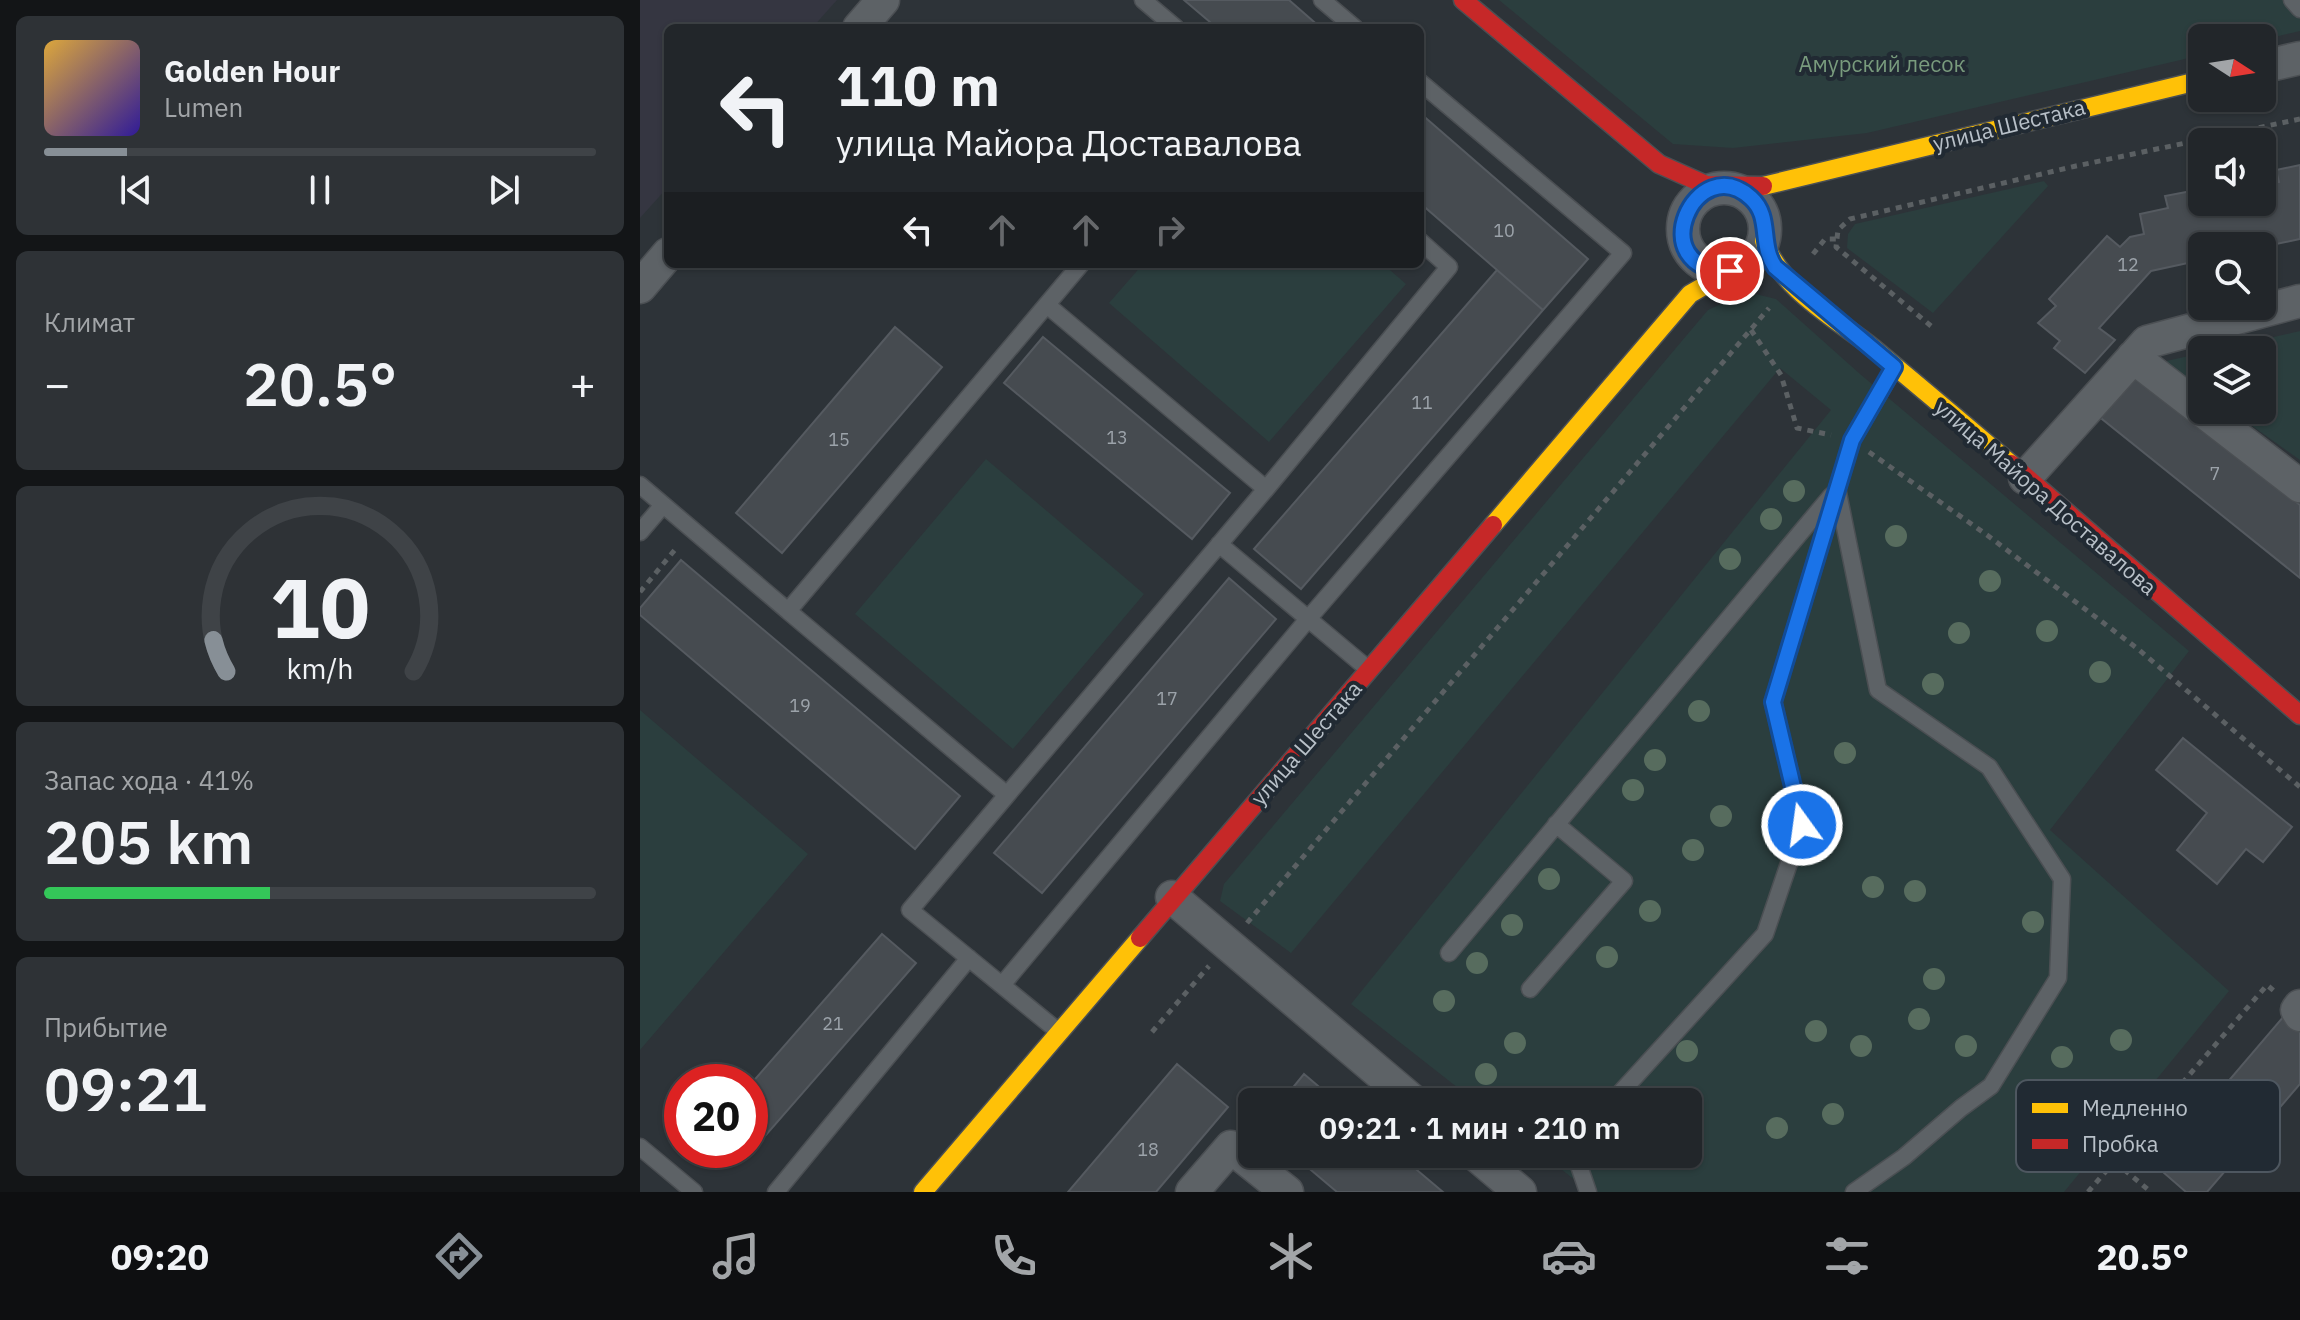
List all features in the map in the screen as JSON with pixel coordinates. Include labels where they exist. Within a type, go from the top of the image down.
[{"type":"street","points":[[862,24],[883,0]]},
{"type":"street","points":[[1463,0],[1659,164],[1706,185],[1739,190],[1751,198],[1760,209],[1764,232],[1753,258],[1737,268],[1705,267],[1694,259],[1682,234],[1683,219],[1678,198],[1659,164]]},
{"type":"street","points":[[2276,64],[2300,58]]},
{"type":"street","name":"улица Шестака","points":[[1725,187],[1757,187],[2188,83]]},
{"type":"street","name":"улица Шестака","points":[[1764,232],[1774,205],[1816,172]]},
{"type":"street","points":[[1683,219],[1698,196],[1711,189],[1725,187]]},
{"type":"street","name":"улица Майора Доставалова","points":[[1764,232],[1770,260],[1790,282],[2025,478],[2300,715]]},
{"type":"street","points":[[640,287],[664,259]]},
{"type":"street","points":[[1690,294],[1694,259]]},
{"type":"street","name":"улица Шестака","points":[[923,1192],[1690,294],[1737,268]]},
{"type":"street","name":"улица Майора Доставалова","points":[[1737,268],[1765,269],[1790,282]]},
{"type":"street","points":[[2025,478],[2147,342],[2300,301]]},
{"type":"street","points":[[2133,357],[2300,486]]},
{"type":"street","points":[[1172,897],[1397,1088]]},
{"type":"street","points":[[1192,1192],[1231,1147],[1287,1192]]},
{"type":"street","points":[[1492,1168],[1520,1192]]},
{"type":"lane","points":[[1143,0],[1171,24]]},
{"type":"lane","points":[[1322,0],[1350,24]]},
{"type":"lane","points":[[2292,0],[2300,9]]},
{"type":"lane","points":[[1002,985],[1308,619],[1623,253],[1424,85]]},
{"type":"lane","points":[[1059,1032],[910,910],[1449,267],[1424,245]]},
{"type":"lane","points":[[788,611],[1078,268]]},
{"type":"lane","points":[[1047,305],[1266,489]]},
{"type":"lane","points":[[1625,1088],[1765,934],[1802,825],[1773,702],[1852,440],[1894,367]]},
{"type":"lane","points":[[640,485],[1007,795]]},
{"type":"lane","points":[[1449,953],[1837,488]]},
{"type":"lane","points":[[1837,488],[1878,690],[1989,767],[2062,879],[2058,978],[1991,1086],[1904,1157],[1854,1192]]},
{"type":"lane","points":[[640,532],[663,505]]},
{"type":"lane","points":[[1219,544],[1369,670]]},
{"type":"lane","points":[[1530,989],[1624,881],[1556,824]]},
{"type":"lane","points":[[776,1192],[969,958]]},
{"type":"lane","points":[[640,1147],[694,1192]]},
{"type":"lane","points":[[1580,1168],[1588,1192]]},
{"type":"path","points":[[1931,326],[1836,247],[1838,230],[1850,219],[2076,166],[2300,119]]},
{"type":"path","points":[[1152,1032],[1790,282]]},
{"type":"path","points":[[1751,330],[1781,375],[1797,428],[1852,440],[1987,535],[2138,649],[2300,787]]},
{"type":"path","points":[[640,592],[692,529]]},
{"type":"path","points":[[2185,1080],[2267,985],[2299,1010]]},
{"type":"path","points":[[2088,1192],[2106,1172]]},
{"type":"path","points":[[2127,1172],[2151,1192]]},
{"type":"shaded area","points":[[640,0],[837,0],[816,24],[664,24],[664,191],[640,218]]},
{"type":"green space","name":"Амурский лесок","points":[[1499,0],[2300,0],[2300,31],[2276,37],[2276,24],[2188,24],[2188,58],[1867,133],[1733,148],[1673,144]]},
{"type":"green space","points":[[2044,181],[2048,186],[1933,313],[1847,248],[1848,234],[1855,224]]},
{"type":"green space","points":[[1140,268],[1388,268],[1406,284],[1269,442],[1109,303]]},
{"type":"green space","points":[[1747,292],[1776,299],[1860,374],[2189,651],[2050,830],[2229,991],[2156,1080],[2016,1080],[2016,1172],[2080,1172],[2064,1192],[1590,1192],[1560,1168],[1702,1168],[1702,1088],[1458,1088],[1351,1004],[1831,410],[1780,368],[1291,953],[1220,901],[1224,884],[1708,310]]},
{"type":"green space","points":[[2300,331],[2300,460],[2250,424],[2276,424],[2276,336]]},
{"type":"green space","points":[[2188,356],[2188,380],[2162,362]]},
{"type":"green space","points":[[986,459],[1144,594],[1013,749],[855,614]]},
{"type":"green space","points":[[640,710],[808,854],[640,1050]]},
{"type":"building","points":[[1184,0],[1289,0],[1316,24],[1212,24]]},
{"type":"building","points":[[1424,116],[1588,259],[1543,310],[1424,206]]},
{"type":"building","points":[[2300,165],[2300,239],[2276,244],[2276,232],[2188,232],[2188,263],[2151,271],[2099,328],[2115,340],[2085,373],[2054,348],[2060,341],[2038,323],[2056,306],[2049,299],[2107,236],[2120,247],[2130,237],[2144,234],[2140,214],[2168,208],[2165,196],[2188,192],[2188,216],[2276,216],[2276,183],[2279,182],[2276,170]]},
{"type":"building","points":[[1497,270],[1543,310],[1301,589],[1254,549]]},
{"type":"building","points":[[895,327],[942,367],[782,553],[736,513]]},
{"type":"building","points":[[1043,337],[1230,493],[1192,539],[1004,383]]},
{"type":"building","points":[[2132,370],[2188,415],[2188,424],[2199,424],[2300,505],[2300,578],[2097,415]]},
{"type":"building","points":[[681,560],[960,796],[915,849],[640,615],[640,608]]},
{"type":"building","points":[[1229,578],[1276,619],[1042,893],[994,853]]},
{"type":"building","points":[[2183,738],[2292,827],[2263,862],[2246,849],[2217,884],[2177,850],[2207,813],[2156,770]]},
{"type":"building","points":[[882,934],[916,963],[768,1133],[768,1064]]},
{"type":"building","points":[[2290,1009],[2300,1018],[2300,1084],[2280,1107],[2280,1080],[2229,1080]]},
{"type":"building","points":[[1177,1064],[1228,1107],[1156,1192],[1068,1192]]},
{"type":"building","points":[[1304,1074],[1320,1088],[1292,1088]]},
{"type":"building","points":[[1309,1168],[1415,1168],[1443,1192],[1337,1192]]},
{"type":"building","points":[[2163,1172],[2224,1172],[2207,1192],[2186,1192]]},
{"type":"traffic: slow","points":[[1763,186],[2188,83]]},
{"type":"traffic: slow","points":[[1764,241],[1772,258],[1796,288],[2011,464]]},
{"type":"traffic: slow","points":[[1493,525],[1690,294],[1730,271]]},
{"type":"traffic: slow","points":[[923,1192],[1140,938]]},
{"type":"traffic: jam","points":[[1463,0],[1659,164],[1706,185],[1763,186]]},
{"type":"traffic: jam","points":[[2011,464],[2300,715]]},
{"type":"traffic: jam","points":[[1140,938],[1493,525]]},
{"type":"route","points":[[1730,271],[1705,267],[1694,259],[1682,234],[1683,219],[1689,207],[1698,196],[1711,189],[1725,187],[1739,190],[1751,198],[1765,222],[1766,251],[1775,267],[1894,367],[1852,440],[1773,702],[1802,825]]}]
